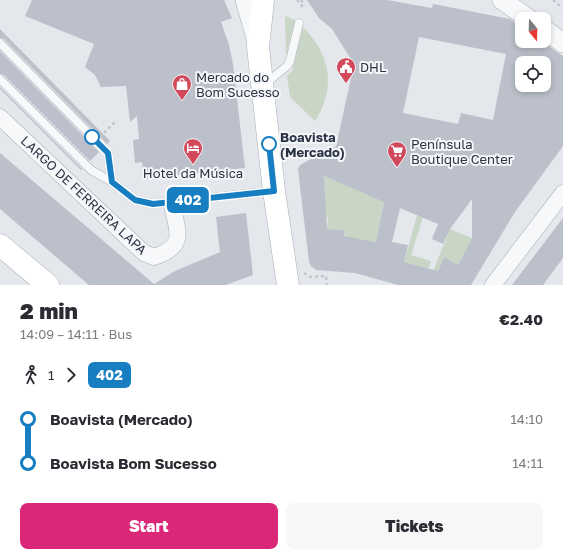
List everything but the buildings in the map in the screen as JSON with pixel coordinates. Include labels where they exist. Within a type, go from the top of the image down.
[{"type":"main road","points":[[263,0],[258,47],[274,191],[288,285]]},
{"type":"main road","points":[[0,244],[48,285]]},
{"type":"street","points":[[245,0],[258,47]]},
{"type":"street","points":[[502,0],[519,12]]},
{"type":"street","points":[[551,34],[563,43]]},
{"type":"street","name":"LARGO DE FERREIRA LAPA","points":[[0,117],[144,253],[154,257],[173,248],[178,240],[171,202]]},
{"type":"street","points":[[493,285],[563,193]]},
{"type":"lane","points":[[262,86],[287,66],[290,61],[299,24]]},
{"type":"lane","points":[[0,44],[108,153],[112,182]]},
{"type":"lane","name":"LARGO DE FERREIRA LAPA","points":[[0,78],[91,170],[112,182],[135,200],[153,204],[274,191]]},
{"type":"path","points":[[297,0],[304,6],[301,0]]},
{"type":"path","points":[[553,0],[563,8]]},
{"type":"path","points":[[326,276],[327,285]]},
{"type":"green space","points":[[285,16],[295,20],[286,56]]},
{"type":"green space","points":[[303,27],[319,48],[327,71],[328,83],[326,96],[315,121],[290,97],[287,76],[292,71]]},
{"type":"green space","points":[[324,176],[384,201],[376,242],[360,239],[344,244],[345,230],[327,229],[328,217],[317,218],[316,207],[303,209],[302,203],[325,200]]},
{"type":"green space","points":[[417,215],[423,217],[411,255],[431,261],[429,269],[404,262]]},
{"type":"green space","points":[[450,229],[472,238],[458,265],[444,257],[436,275],[432,274]]},
{"type":"bus line","name":"402","points":[[92,137],[108,153],[112,182],[135,200],[153,204],[274,191],[269,144]]},
{"type":"place","name":"DHL","points":[[346,84]]},
{"type":"place","name":"Mercado do Bom Sucesso","points":[[182,101]]},
{"type":"place","name":"Boavista (Mercado)","points":[[269,144]]},
{"type":"place","name":"Hotel da Música","points":[[193,165]]},
{"type":"place","name":"Península Boutique Center","points":[[397,168]]}]
